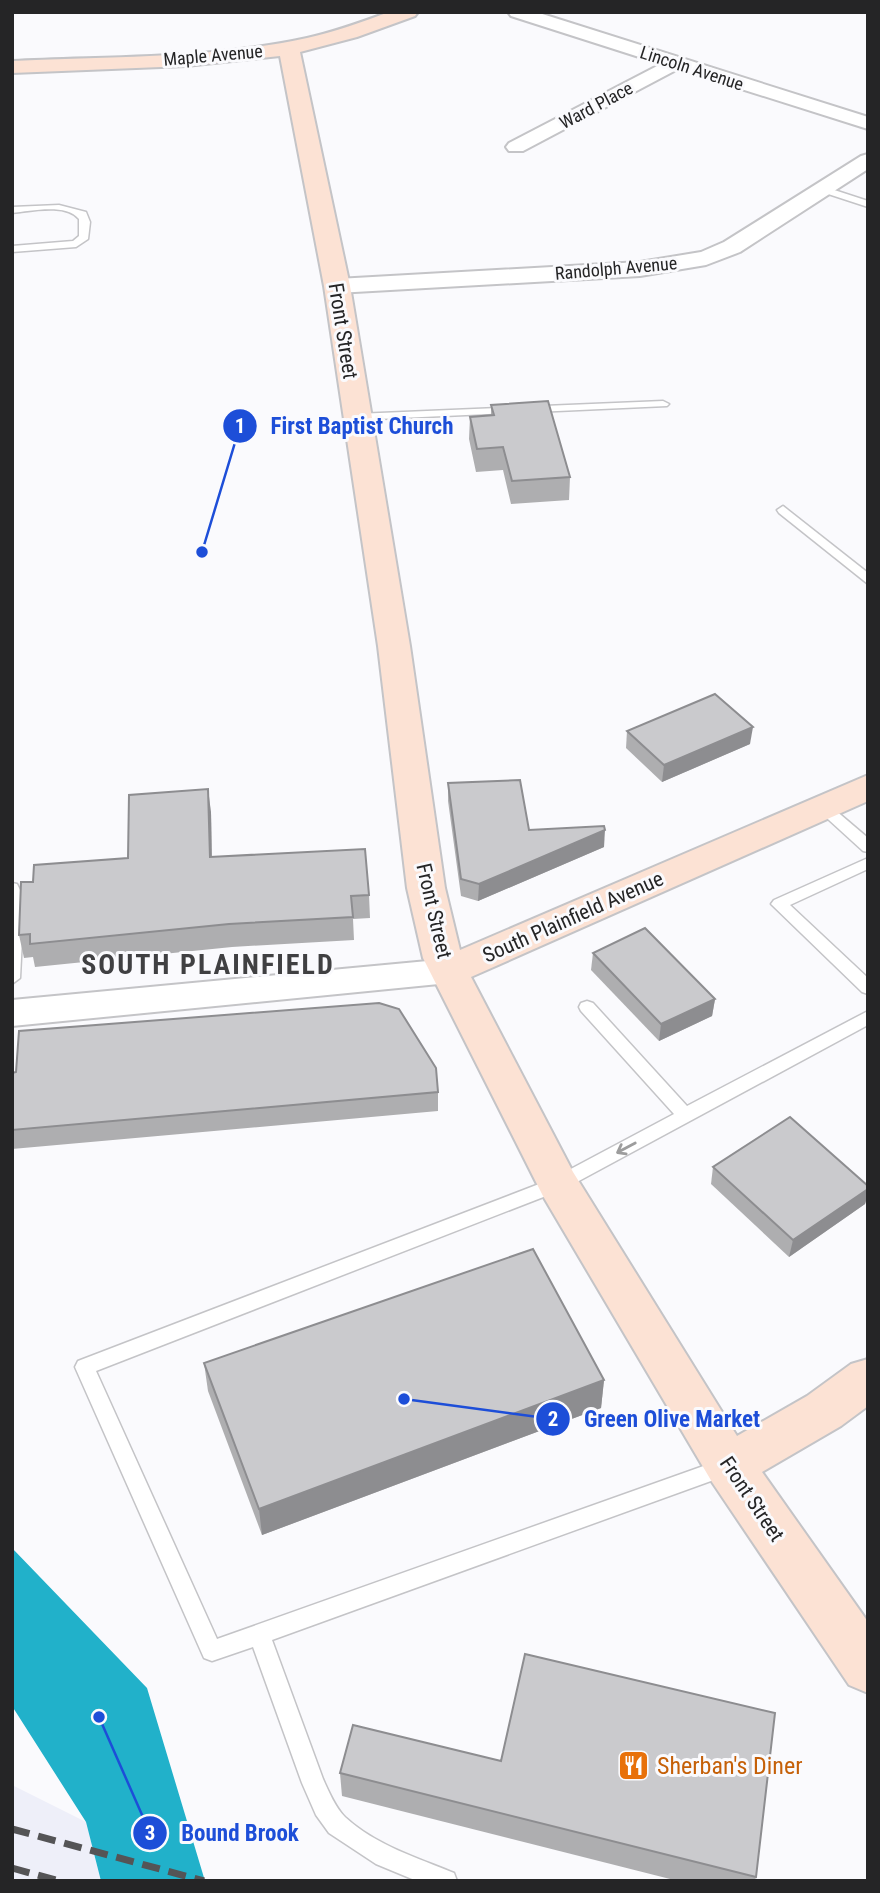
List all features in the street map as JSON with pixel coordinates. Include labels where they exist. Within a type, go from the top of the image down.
[{"type":"street","name":"Maple Avenue","points":[[12,67],[216,56],[289,48],[356,32],[408,12]]},
{"type":"street","name":"Lincoln Avenue","points":[[517,12],[868,123]]},
{"type":"street","name":"Front Street","points":[[289,48],[337,286],[394,646],[426,888],[442,958],[533,1140],[558,1184],[729,1466],[868,1667]]},
{"type":"street","name":"Ward Place","points":[[516,147],[676,63]]},
{"type":"street","name":"Randolph Avenue","points":[[337,286],[640,269],[697,260],[732,247],[868,160]]},
{"type":"street","name":"South Plainfield Avenue","points":[[12,1013],[449,971],[868,787]]},
{"type":"street","points":[[729,1466],[824,1411],[868,1379]]},
{"type":"lane","points":[[822,189],[868,204]]},
{"type":"lane","points":[[12,210],[63,208],[81,213],[84,218],[83,237],[76,244],[12,248]]},
{"type":"lane","points":[[356,417],[663,404]]},
{"type":"lane","points":[[783,510],[868,580]]},
{"type":"lane","points":[[823,807],[868,847]]},
{"type":"lane","points":[[868,863],[779,904],[868,988]]},
{"type":"lane","points":[[12,888],[16,898],[12,978]]},
{"type":"lane","points":[[587,1007],[686,1116]]},
{"type":"lane","points":[[729,1466],[212,1651],[85,1367],[558,1184],[868,1017]]},
{"type":"lane","points":[[258,1634],[313,1783],[324,1807],[337,1825],[384,1856],[446,1881]]},
{"type":"shaded area","points":[[12,1785],[86,1822],[101,1881],[12,1881]]},
{"type":"water","points":[[12,1548],[147,1688],[205,1881],[101,1881],[86,1822],[12,1706]]},
{"type":"building","points":[[548,401],[570,477],[512,481],[503,447],[477,449],[470,417],[494,415],[491,405]]},
{"type":"building","points":[[715,694],[753,727],[664,765],[627,731]]},
{"type":"building","points":[[520,780],[529,830],[604,826],[605,830],[479,884],[461,879],[448,783]]},
{"type":"building","points":[[208,789],[210,857],[365,849],[369,895],[351,896],[353,917],[229,924],[30,944],[30,934],[19,935],[21,882],[33,882],[34,865],[128,858],[129,795]]},
{"type":"building","points":[[645,928],[715,999],[661,1024],[593,953]]},
{"type":"building","points":[[379,1003],[399,1009],[436,1068],[438,1092],[12,1130],[12,1073],[16,1072],[19,1031]]},
{"type":"building","points":[[790,1117],[868,1186],[868,1189],[793,1240],[713,1167]]},
{"type":"building","points":[[533,1249],[604,1380],[259,1509],[204,1363]]},
{"type":"building","name":"Sherban's Diner","points":[[525,1654],[775,1713],[756,1877],[340,1773],[353,1725],[501,1761]]},
{"type":"railway","points":[[12,1829],[204,1881]]},
{"type":"railway","points":[[12,1868],[59,1881]]},
{"type":"place","name":"First Baptist Church","points":[[202,552]]},
{"type":"place","name":"Green Olive Market","points":[[404,1399]]},
{"type":"place","name":"Bound Brook","points":[[99,1717]]},
{"type":"place","name":"Sherban's Diner","points":[[634,1766]]},
{"type":"district","name":"SOUTH PLAINFIELD","points":[[208,964]]}]
